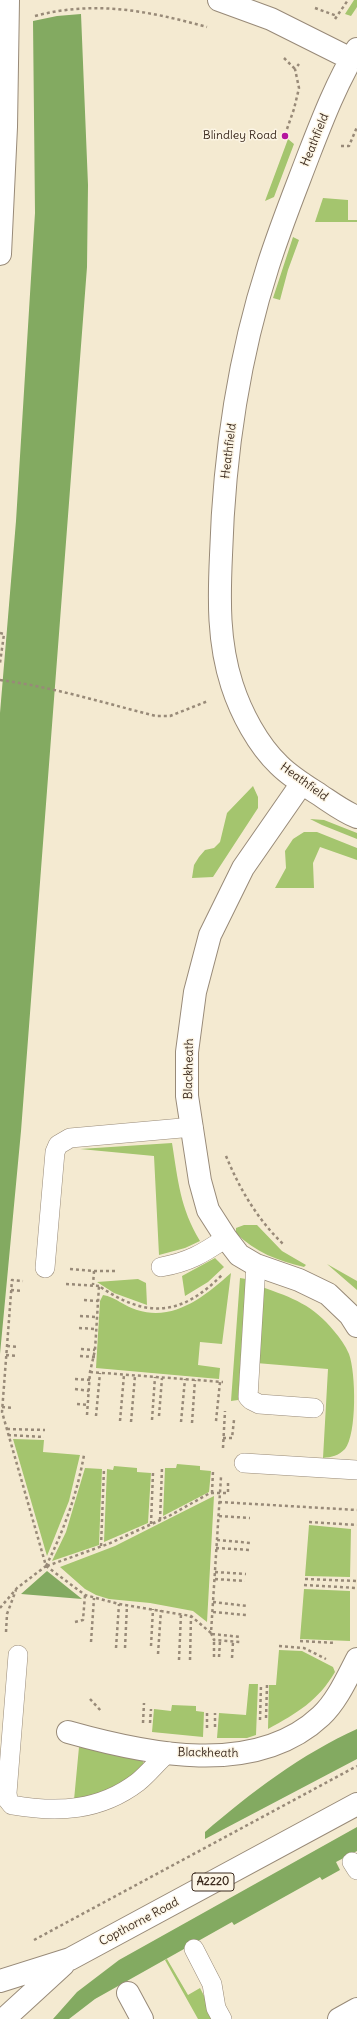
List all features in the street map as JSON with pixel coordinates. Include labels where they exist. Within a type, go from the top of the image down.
[{"type":"street","points":[[0,254],[6,127],[8,0]]},
{"type":"street","points":[[219,0],[271,18],[354,54]]},
{"type":"street","name":"Heathfield","points":[[354,54],[331,99],[300,177],[270,260],[257,303],[237,392],[226,474],[221,526],[220,627],[224,658],[232,687],[245,717],[260,742],[278,765],[302,783],[348,813],[357,817]]},
{"type":"street","name":"Blackheath","points":[[240,1253],[208,1210],[200,1181],[193,1127],[187,1096],[187,1052],[195,992],[210,935],[243,868],[302,783]]},
{"type":"street","points":[[240,1253],[328,1294],[350,1315],[357,1326]]},
{"type":"street","name":"Blackheath","points":[[68,1732],[128,1747],[169,1752],[232,1755],[259,1751],[293,1737],[322,1715],[345,1684],[354,1665]]},
{"type":"street","name":"Copthorne Road","points":[[0,1981],[70,1959],[357,1804]]},
{"type":"street","points":[[4,2019],[70,1959]]},
{"type":"street","points":[[128,1993],[142,2019]]},
{"type":"lane","points":[[44,1268],[55,1152],[58,1145],[70,1138],[193,1127]]},
{"type":"lane","points":[[161,1267],[180,1264],[200,1256],[240,1253],[248,1397],[259,1404],[314,1408]]},
{"type":"lane","points":[[244,1463],[357,1470]]},
{"type":"lane","points":[[18,1655],[7,1793],[8,1800],[12,1805],[58,1810],[82,1808],[98,1803],[121,1793],[138,1781],[169,1752]]},
{"type":"lane","points":[[194,1949],[212,1984],[216,2008],[222,2019]]},
{"type":"path","points":[[7,24],[68,8],[105,7],[152,12],[209,27]]},
{"type":"path","points":[[278,55],[295,69]]},
{"type":"path","points":[[338,147],[349,146],[357,128]]},
{"type":"path","points":[[0,633],[4,634],[0,663]]},
{"type":"path","points":[[0,680],[51,689],[156,716],[170,716],[209,700]]},
{"type":"path","points":[[225,1153],[245,1196],[267,1229],[287,1248]]},
{"type":"path","points":[[64,1284],[99,1286],[117,1299],[139,1307],[152,1309],[177,1306],[190,1301],[208,1289],[240,1253]]},
{"type":"path","points":[[67,1273],[70,1269],[115,1271]]},
{"type":"path","points":[[93,1285],[94,1271]]},
{"type":"path","points":[[27,1281],[12,1280],[2,1407],[8,1435],[46,1566],[85,1595],[119,1604],[191,1616],[212,1634],[241,1637]]},
{"type":"path","points":[[87,1415],[90,1372],[95,1357],[99,1286]]},
{"type":"path","points":[[11,1290],[22,1291]]},
{"type":"path","points":[[84,1300],[98,1301]]},
{"type":"path","points":[[80,1316],[97,1317]]},
{"type":"path","points":[[79,1328],[96,1329]]},
{"type":"path","points":[[7,1346],[18,1347]]},
{"type":"path","points":[[81,1349],[95,1350]]},
{"type":"path","points":[[6,1355],[18,1356]]},
{"type":"path","points":[[80,1356],[95,1357]]},
{"type":"path","points":[[90,1372],[227,1382]]},
{"type":"path","points":[[96,1416],[100,1373]]},
{"type":"path","points":[[120,1421],[124,1374]]},
{"type":"path","points":[[131,1422],[135,1376]]},
{"type":"path","points":[[152,1420],[155,1377]]},
{"type":"path","points":[[159,1416],[162,1378]]},
{"type":"path","points":[[75,1379],[90,1380]]},
{"type":"path","points":[[181,1422],[185,1379]]},
{"type":"path","points":[[192,1422],[195,1380]]},
{"type":"path","points":[[216,1421],[220,1382]]},
{"type":"path","points":[[75,1389],[89,1391]]},
{"type":"path","points":[[77,1404],[88,1405]]},
{"type":"path","points":[[222,1454],[225,1406]]},
{"type":"path","points":[[2,1407],[14,1408]]},
{"type":"path","points":[[223,1438],[232,1438],[234,1416]]},
{"type":"path","points":[[7,1429],[44,1430]]},
{"type":"path","points":[[8,1435],[44,1437]]},
{"type":"path","points":[[46,1566],[61,1536],[73,1501],[84,1455]]},
{"type":"path","points":[[160,1520],[162,1468]]},
{"type":"path","points":[[101,1546],[104,1469]]},
{"type":"path","points":[[214,1657],[214,1640],[212,1634],[221,1469]]},
{"type":"path","points":[[212,1493],[214,1471]]},
{"type":"path","points":[[151,1524],[153,1473]]},
{"type":"path","points":[[0,1608],[17,1588],[46,1566],[101,1546],[160,1520],[212,1493],[228,1493]]},
{"type":"path","points":[[219,1502],[357,1510]]},
{"type":"path","points":[[218,1516],[250,1518]]},
{"type":"path","points":[[309,1522],[357,1525]]},
{"type":"path","points":[[217,1540],[251,1543]]},
{"type":"path","points":[[216,1548],[251,1550]]},
{"type":"path","points":[[215,1572],[246,1574]]},
{"type":"path","points":[[215,1579],[245,1581]]},
{"type":"path","points":[[305,1579],[357,1581]]},
{"type":"path","points":[[304,1585],[357,1588]]},
{"type":"path","points":[[17,1588],[7,1614],[4,1648],[8,1652],[18,1655]]},
{"type":"path","points":[[75,1622],[83,1620],[85,1595]]},
{"type":"path","points":[[91,1642],[94,1598]]},
{"type":"path","points":[[214,1602],[247,1606]]},
{"type":"path","points":[[116,1648],[119,1604]]},
{"type":"path","points":[[124,1648],[127,1605]]},
{"type":"path","points":[[151,1646],[153,1609]]},
{"type":"path","points":[[158,1654],[161,1610]]},
{"type":"path","points":[[213,1612],[246,1615]]},
{"type":"path","points":[[179,1660],[181,1614]]},
{"type":"path","points":[[190,1660],[191,1616]]},
{"type":"path","points":[[214,1640],[240,1642]]},
{"type":"path","points":[[219,1657],[220,1641]]},
{"type":"path","points":[[300,1641],[343,1643]]},
{"type":"path","points":[[232,1658],[233,1642]]},
{"type":"path","points":[[279,1646],[304,1648],[354,1665]]},
{"type":"path","points":[[32,1941],[357,1766]]},
{"type":"green space","points":[[354,0],[357,0],[357,7],[351,16],[345,14]]},
{"type":"green space","points":[[81,14],[88,185],[87,267],[21,1131],[0,1354],[0,713],[16,521],[35,213],[33,21],[57,16]]},
{"type":"green space","points":[[288,139],[294,144],[274,197],[265,201]]},
{"type":"green space","points":[[323,198],[348,200],[348,220],[357,220],[357,222],[315,222]]},
{"type":"green space","points":[[293,237],[299,240],[288,270],[280,300],[273,298]]},
{"type":"green space","points":[[253,786],[258,797],[258,808],[213,877],[192,878],[194,865],[199,857],[205,850],[214,848],[220,842],[227,813]]},
{"type":"green space","points":[[310,819],[324,820],[357,833],[357,839],[322,825]]},
{"type":"green space","points":[[304,832],[317,832],[357,848],[357,860],[320,847],[313,863],[314,888],[275,888],[286,868],[285,851],[293,839]]},
{"type":"green space","points":[[172,1143],[178,1182],[184,1205],[193,1229],[200,1241],[185,1248],[159,1255],[154,1156],[80,1149]]},
{"type":"green space","points":[[244,1225],[257,1225],[282,1251],[306,1265],[304,1267],[285,1262],[259,1251],[236,1233],[236,1228]]},
{"type":"green space","points":[[215,1258],[224,1267],[208,1282],[185,1296],[182,1276]]},
{"type":"green space","points":[[327,1264],[357,1281],[357,1290]]},
{"type":"green space","points":[[231,1273],[222,1344],[200,1342],[198,1365],[220,1368],[219,1379],[96,1368],[100,1301],[103,1295],[137,1310],[151,1313],[164,1313],[188,1305],[200,1298]]},
{"type":"green space","points":[[240,1278],[246,1279],[238,1400],[231,1401]]},
{"type":"green space","points":[[138,1279],[146,1283],[147,1305],[114,1293],[97,1282]]},
{"type":"green space","points":[[262,1287],[302,1303],[318,1315],[338,1336],[349,1354],[354,1388],[352,1430],[345,1449],[337,1455],[323,1458],[328,1369],[256,1363]]},
{"type":"green space","points":[[13,1439],[44,1440],[43,1452],[80,1455],[69,1501],[47,1556]]},
{"type":"green space","points":[[177,1464],[200,1466],[200,1470],[211,1471],[209,1492],[163,1516],[165,1468],[176,1468]]},
{"type":"green space","points":[[114,1466],[137,1468],[137,1472],[151,1473],[148,1523],[104,1542],[107,1469],[113,1470]]},
{"type":"green space","points":[[85,1468],[102,1469],[99,1545],[52,1561],[66,1532]]},
{"type":"green space","points":[[214,1496],[207,1622],[193,1611],[150,1603],[109,1599],[96,1595],[85,1589],[60,1567],[115,1546]]},
{"type":"green space","points":[[309,1525],[351,1529],[350,1577],[305,1576]]},
{"type":"green space","points":[[47,1571],[82,1599],[21,1594]]},
{"type":"green space","points":[[304,1589],[350,1591],[350,1641],[300,1639]]},
{"type":"green space","points":[[279,1650],[302,1651],[333,1667],[335,1672],[314,1699],[297,1712],[268,1729],[269,1685],[276,1685]]},
{"type":"green space","points":[[249,1684],[258,1684],[256,1735],[247,1738],[217,1738],[219,1713],[246,1715]]},
{"type":"green space","points":[[172,1705],[196,1706],[196,1711],[204,1712],[203,1737],[152,1732],[154,1709],[171,1711]]},
{"type":"green space","points":[[357,1729],[357,1759],[205,1839],[205,1832],[277,1775],[317,1750]]},
{"type":"green space","points":[[79,1747],[141,1759],[144,1763],[144,1767],[101,1796],[74,1800]]},
{"type":"green space","points":[[357,1827],[357,1851],[336,1862],[340,1870],[322,1880],[320,1877],[234,1925],[232,1922],[95,1999],[69,2019],[53,2019],[77,1992],[119,1960]]},
{"type":"green space","points":[[167,1959],[188,1995],[200,1988],[216,2019],[198,2019],[165,1960]]},
{"type":"place","name":"Blindley Road","points":[[285,136]]}]
